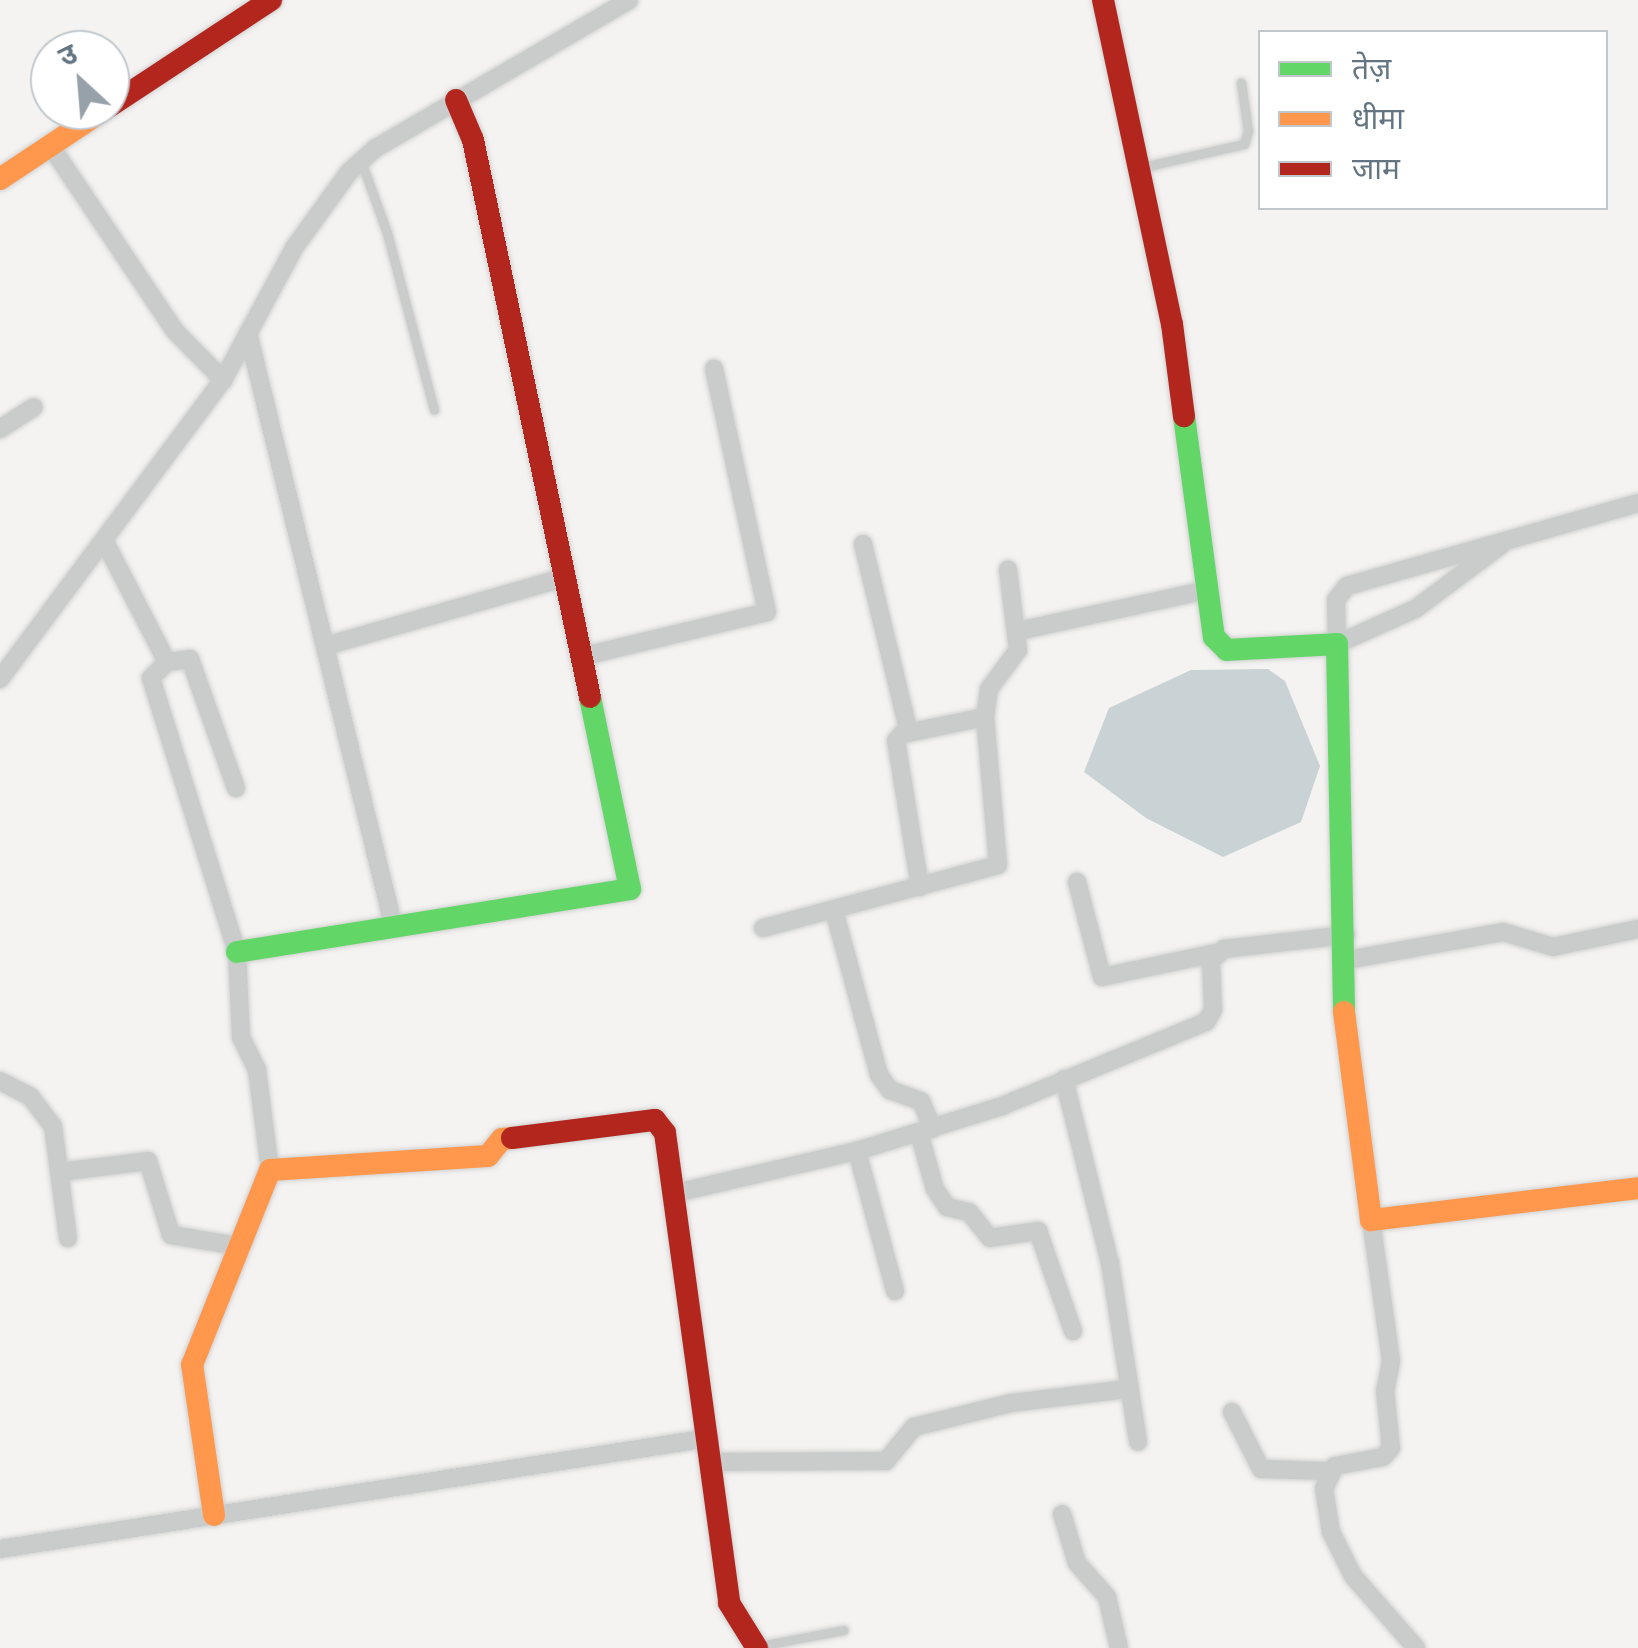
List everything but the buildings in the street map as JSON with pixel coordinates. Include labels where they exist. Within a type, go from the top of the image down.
[{"type":"street","points":[[130,93],[271,0]]},
{"type":"street","points":[[0,679],[106,544],[222,380],[324,200],[360,161],[456,100],[629,0]]},
{"type":"street","points":[[1103,0],[1172,324],[1214,637],[1227,650],[1337,644],[1415,608],[1501,545]]},
{"type":"street","points":[[237,952],[630,889],[474,140],[456,100]]},
{"type":"street","points":[[0,179],[73,130]]},
{"type":"street","points":[[50,145],[175,331],[222,380]]},
{"type":"street","points":[[248,333],[329,645],[394,928]]},
{"type":"street","points":[[580,657],[767,612],[714,369]]},
{"type":"street","points":[[0,429],[34,406]]},
{"type":"street","points":[[1232,1412],[1260,1470],[1327,1471],[1383,1456],[1391,1448],[1385,1391],[1391,1361],[1347,1069],[1336,600],[1347,586],[1638,503]]},
{"type":"street","points":[[106,544],[167,662]]},
{"type":"street","points":[[863,544],[910,732]]},
{"type":"street","points":[[763,928],[834,914],[998,865],[985,718],[989,689],[1014,659],[1018,632],[1008,570]]},
{"type":"street","points":[[329,645],[563,578]]},
{"type":"street","points":[[1018,632],[1207,590]]},
{"type":"street","points":[[214,1516],[192,1365],[270,1170],[257,1070],[241,1037],[237,952],[151,678],[167,662],[190,660],[236,788]]},
{"type":"street","points":[[920,887],[896,747],[898,738],[910,732],[985,718]]},
{"type":"street","points":[[1078,882],[1102,978],[1216,953],[1346,936]]},
{"type":"street","points":[[834,914],[879,1075],[890,1090],[921,1101],[939,1200],[947,1207],[969,1212],[990,1238],[1038,1230],[1073,1331]]},
{"type":"street","points":[[1347,960],[1503,932],[1553,948],[1638,929]]},
{"type":"street","points":[[676,1193],[926,1131],[1206,1022],[1213,1010],[1209,971],[1216,953]]},
{"type":"street","points":[[1064,1079],[1110,1263],[1126,1389],[1138,1442]]},
{"type":"street","points":[[0,1081],[30,1096],[48,1116],[68,1238]]},
{"type":"street","points":[[270,1170],[488,1156],[502,1139],[648,1120],[665,1133],[729,1602],[756,1647]]},
{"type":"street","points":[[857,1150],[894,1290]]},
{"type":"street","points":[[60,1172],[148,1161],[170,1236],[240,1246]]},
{"type":"street","points":[[1370,1220],[1638,1188]]},
{"type":"street","points":[[0,1548],[711,1450],[886,1461],[914,1427],[1012,1403],[1126,1389]]},
{"type":"street","points":[[1327,1471],[1324,1489],[1342,1555],[1416,1648]]},
{"type":"street","points":[[1062,1514],[1078,1564],[1107,1597],[1119,1648]]},
{"type":"lane","points":[[1140,168],[1244,144],[1248,131],[1240,82]]},
{"type":"lane","points":[[360,161],[387,233],[434,410]]},
{"type":"lane","points":[[756,1647],[844,1630]]},
{"type":"shaded area","points":[[1268,669],[1285,681],[1320,766],[1301,822],[1223,857],[1146,818],[1084,772],[1109,708],[1191,670]]},
{"type":"traffic: fast","points":[[1184,416],[1214,637],[1227,650],[1337,644],[1344,1012]]},
{"type":"traffic: fast","points":[[237,952],[630,889],[590,697]]},
{"type":"traffic: slow","points":[[0,179],[74,130]]},
{"type":"traffic: slow","points":[[1344,1012],[1371,1220],[1638,1188]]},
{"type":"traffic: slow","points":[[214,1515],[192,1365],[270,1170],[488,1156],[502,1139],[512,1138]]},
{"type":"traffic: jam","points":[[130,93],[271,0]]},
{"type":"traffic: jam","points":[[1103,0],[1172,324],[1184,416]]},
{"type":"traffic: jam","points":[[456,100],[473,140],[590,697]]},
{"type":"traffic: jam","points":[[512,1138],[655,1120],[665,1133],[729,1603],[757,1648]]}]
